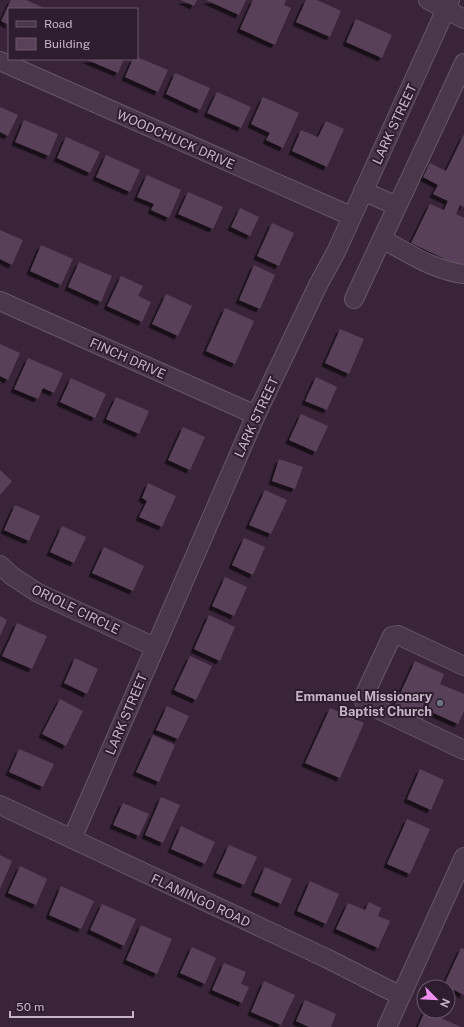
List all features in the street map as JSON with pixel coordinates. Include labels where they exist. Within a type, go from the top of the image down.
[{"type":"street","points":[[428,0],[448,5],[464,19]]},
{"type":"street","name":"LARK STREET","points":[[72,839],[256,415],[318,285],[336,252],[448,5]]},
{"type":"street","name":"WOODCHUCK DRIVE","points":[[0,61],[352,216]]},
{"type":"street","points":[[354,299],[464,63]]},
{"type":"street","points":[[363,191],[397,206]]},
{"type":"street","points":[[382,239],[436,266],[464,274]]},
{"type":"street","name":"FINCH DRIVE","points":[[0,301],[256,415]]},
{"type":"street","name":"ORIOLE CIRCLE","points":[[0,565],[12,576],[38,593],[155,647]]},
{"type":"street","points":[[464,666],[398,635],[392,636],[363,698],[365,703],[464,750]]},
{"type":"street","name":"FLAMINGO ROAD","points":[[0,805],[326,958],[401,996]]},
{"type":"street","points":[[387,1027],[464,857]]},
{"type":"building","points":[[11,0],[26,0],[44,8],[8,8],[8,24],[1,21]]},
{"type":"building","points":[[181,0],[197,0],[194,6]]},
{"type":"building","points":[[206,0],[246,0],[239,15]]},
{"type":"building","points":[[253,0],[286,0],[284,5],[291,8],[275,45],[240,29]]},
{"type":"building","points":[[306,0],[317,0],[341,11],[330,37],[296,22]]},
{"type":"building","points":[[356,19],[392,35],[382,58],[346,42]]},
{"type":"building","points":[[138,57],[168,70],[158,92],[125,77],[133,60],[138,60]]},
{"type":"building","points":[[87,60],[124,60],[118,73]]},
{"type":"building","points":[[175,73],[210,88],[200,110],[166,94]]},
{"type":"building","points":[[217,92],[251,107],[241,128],[207,113]]},
{"type":"building","points":[[263,97],[299,113],[283,148],[266,140],[270,133],[251,124]]},
{"type":"building","points":[[0,107],[18,115],[8,136],[0,132]]},
{"type":"building","points":[[24,120],[58,134],[49,156],[15,142]]},
{"type":"building","points":[[326,121],[344,129],[327,167],[292,151],[301,130],[318,137]]},
{"type":"building","points":[[464,134],[464,207],[460,205],[456,214],[464,218],[464,268],[411,243],[430,204],[444,210],[448,201],[433,194],[438,185],[423,177],[430,163],[446,171]]},
{"type":"building","points":[[66,137],[100,152],[90,173],[57,158]]},
{"type":"building","points":[[106,155],[140,170],[130,192],[96,177]]},
{"type":"building","points":[[147,175],[181,190],[169,218],[151,210],[154,204],[137,197]]},
{"type":"building","points":[[188,192],[223,207],[213,229],[178,214]]},
{"type":"building","points":[[240,208],[259,217],[250,236],[231,227]]},
{"type":"building","points":[[272,223],[294,233],[279,266],[257,256]]},
{"type":"building","points":[[0,230],[23,240],[12,265],[0,259]]},
{"type":"building","points":[[41,245],[73,259],[61,285],[30,271]]},
{"type":"building","points":[[79,262],[112,276],[101,302],[68,287]]},
{"type":"building","points":[[254,265],[275,275],[260,309],[239,300]]},
{"type":"building","points":[[121,276],[143,286],[138,296],[151,302],[142,322],[107,306]]},
{"type":"building","points":[[166,294],[192,306],[178,336],[152,324]]},
{"type":"building","points":[[225,308],[254,321],[235,364],[206,351]]},
{"type":"building","points":[[340,329],[364,339],[349,374],[325,363]]},
{"type":"building","points":[[0,344],[20,353],[8,380],[0,376]]},
{"type":"building","points":[[28,358],[63,373],[54,393],[43,388],[38,399],[14,389]]},
{"type":"building","points":[[316,377],[337,387],[327,410],[305,401]]},
{"type":"building","points":[[71,378],[106,394],[95,418],[60,402]]},
{"type":"building","points":[[116,397],[149,411],[139,434],[106,419]]},
{"type":"building","points":[[301,414],[328,426],[316,452],[289,440]]},
{"type":"building","points":[[183,427],[205,437],[190,470],[168,460]]},
{"type":"building","points":[[279,459],[303,467],[295,489],[272,481]]},
{"type":"building","points":[[0,470],[12,481],[0,495]]},
{"type":"building","points":[[148,483],[176,496],[162,527],[139,517],[147,501],[142,498]]},
{"type":"building","points":[[265,490],[287,500],[271,534],[249,525]]},
{"type":"building","points":[[15,505],[40,516],[29,541],[4,530]]},
{"type":"building","points":[[62,526],[86,537],[74,563],[50,552]]},
{"type":"building","points":[[244,538],[265,547],[253,575],[232,565]]},
{"type":"building","points":[[104,547],[144,566],[133,591],[92,573]]},
{"type":"building","points":[[225,577],[247,587],[234,616],[212,606]]},
{"type":"building","points":[[209,615],[235,627],[220,661],[194,649]]},
{"type":"building","points":[[0,616],[7,620],[0,636]]},
{"type":"building","points":[[17,623],[47,636],[32,669],[2,656]]},
{"type":"building","points":[[190,656],[212,666],[196,700],[174,690]]},
{"type":"building","points":[[75,658],[98,669],[87,694],[64,683]]},
{"type":"building","points":[[415,661],[444,674],[440,684],[464,694],[464,711],[458,724],[427,710],[423,720],[394,707]]},
{"type":"building","points":[[60,699],[83,711],[66,746],[42,734]]},
{"type":"building","points":[[167,706],[189,716],[178,739],[156,730]]},
{"type":"building","points":[[330,708],[364,723],[340,778],[305,763]]},
{"type":"building","points":[[153,735],[175,745],[159,782],[136,772]]},
{"type":"building","points":[[19,749],[54,764],[43,787],[9,772]]},
{"type":"building","points":[[420,769],[444,780],[431,810],[407,799]]},
{"type":"building","points":[[161,797],[180,805],[163,843],[145,835]]},
{"type":"building","points":[[123,803],[149,814],[139,836],[113,825]]},
{"type":"building","points":[[407,819],[430,829],[410,874],[387,864]]},
{"type":"building","points":[[181,826],[215,842],[205,864],[171,849]]},
{"type":"building","points":[[229,845],[257,857],[244,885],[216,873]]},
{"type":"building","points":[[0,855],[12,861],[0,889]]},
{"type":"building","points":[[20,866],[47,879],[36,905],[8,893]]},
{"type":"building","points":[[265,867],[292,879],[281,904],[254,892]]},
{"type":"building","points":[[310,881],[339,894],[326,924],[297,911]]},
{"type":"building","points":[[61,886],[94,901],[81,929],[49,915]]},
{"type":"building","points":[[369,902],[381,908],[378,916],[390,921],[378,948],[336,929],[348,903],[365,910]]},
{"type":"building","points":[[102,904],[136,919],[124,946],[90,930]]},
{"type":"building","points":[[141,925],[172,939],[157,974],[126,960]]},
{"type":"building","points":[[192,947],[216,958],[205,984],[180,973]]},
{"type":"building","points":[[461,948],[464,949],[464,995],[456,991],[456,979],[447,979]]},
{"type":"building","points":[[224,963],[246,972],[241,984],[249,987],[242,1003],[212,990]]},
{"type":"building","points":[[264,981],[295,995],[281,1025],[251,1012]]},
{"type":"building","points":[[305,1000],[336,1014],[331,1027],[309,1027],[296,1021]]},
{"type":"building","points":[[422,1019],[443,1019],[461,1027],[418,1027]]},
{"type":"place","name":"Emmanuel Missionary Baptist Church","points":[[440,703]]}]
